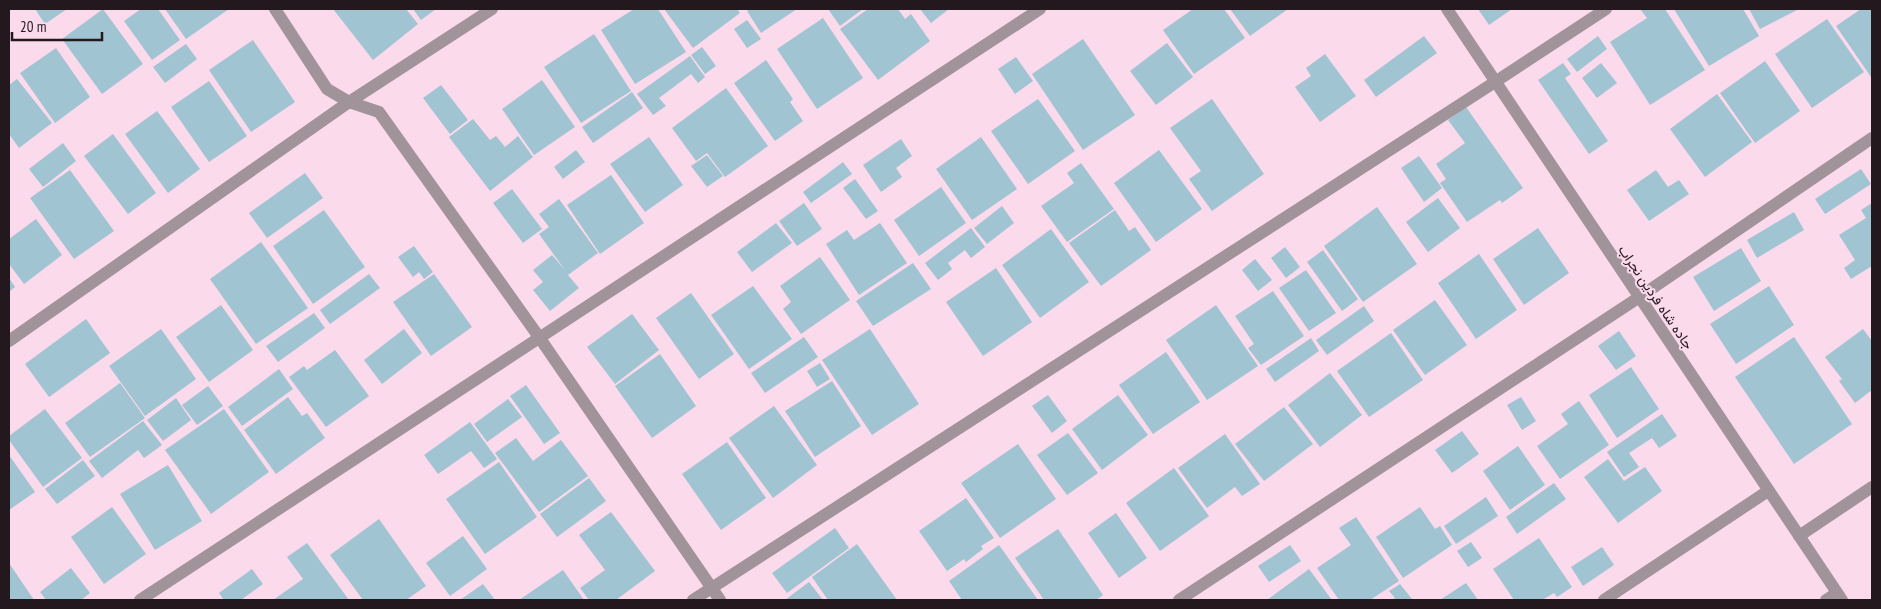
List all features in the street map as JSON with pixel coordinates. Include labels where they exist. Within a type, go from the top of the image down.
[{"type":"street","points":[[275,9],[327,89],[349,102],[379,112],[539,337],[720,600]]},
{"type":"street","points":[[9,341],[349,102],[492,9]]},
{"type":"street","points":[[140,600],[1040,9]]},
{"type":"street","name":"جاده شاه فردین نجراب","points":[[1447,9],[1638,298],[1840,597]]},
{"type":"street","points":[[694,600],[1606,9]]},
{"type":"street","points":[[1179,600],[1638,298],[1872,138]]},
{"type":"street","points":[[1799,536],[1872,487]]},
{"type":"street","points":[[1604,600],[1768,491]]},
{"type":"street","points":[[1826,600],[1840,597]]},
{"type":"building","points":[[35,9],[67,9],[45,24]]},
{"type":"building","points":[[103,9],[143,64],[102,94],[62,39]]},
{"type":"building","points":[[141,9],[158,9],[180,40],[152,60],[124,21]]},
{"type":"building","points":[[165,9],[229,9],[186,39]]},
{"type":"building","points":[[333,9],[406,9],[418,24],[373,60]]},
{"type":"building","points":[[413,9],[436,9],[421,20]]},
{"type":"building","points":[[634,9],[658,9],[686,52],[635,84],[601,30]]},
{"type":"building","points":[[664,9],[737,9],[740,13],[693,48]]},
{"type":"building","points":[[750,9],[797,9],[761,33],[747,11]]},
{"type":"building","points":[[828,9],[863,9],[840,26]]},
{"type":"building","points":[[868,9],[898,9],[905,19],[911,14],[930,41],[878,80],[840,29]]},
{"type":"building","points":[[920,9],[949,9],[931,23]]},
{"type":"building","points":[[1193,9],[1224,9],[1245,38],[1194,74],[1163,30]]},
{"type":"building","points":[[1230,9],[1288,9],[1250,36]]},
{"type":"building","points":[[1478,9],[1512,9],[1489,25]]},
{"type":"building","points":[[1640,9],[1665,9],[1705,70],[1650,105],[1610,42],[1647,18]]},
{"type":"building","points":[[1674,9],[1743,9],[1759,36],[1709,66]]},
{"type":"building","points":[[1749,9],[1799,9],[1760,29]]},
{"type":"building","points":[[1861,9],[1872,9],[1871,77],[1836,26]]},
{"type":"building","points":[[823,18],[863,78],[817,109],[777,49]]},
{"type":"building","points":[[1827,19],[1864,72],[1812,108],[1775,54]]},
{"type":"building","points":[[747,20],[761,39],[747,48],[734,29]]},
{"type":"building","points":[[594,34],[631,91],[581,123],[544,67]]},
{"type":"building","points":[[1424,36],[1437,53],[1376,97],[1364,80]]},
{"type":"building","points":[[1598,36],[1607,49],[1577,72],[1567,59]]},
{"type":"building","points":[[1083,39],[1135,115],[1083,150],[1032,74]]},
{"type":"building","points":[[253,40],[295,102],[251,132],[209,70]]},
{"type":"building","points":[[1167,43],[1193,77],[1156,105],[1130,71]]},
{"type":"building","points":[[186,44],[197,59],[165,83],[153,67]]},
{"type":"building","points":[[702,47],[716,66],[705,74],[691,55]]},
{"type":"building","points":[[56,48],[90,97],[55,123],[20,73]]},
{"type":"building","points":[[1325,54],[1356,96],[1320,122],[1295,87],[1311,76],[1306,68]]},
{"type":"building","points":[[690,56],[705,77],[698,83],[691,74],[659,98],[666,106],[653,115],[637,94]]},
{"type":"building","points":[[1016,57],[1033,81],[1015,94],[998,69]]},
{"type":"building","points":[[766,60],[793,99],[790,102],[803,121],[775,141],[734,83]]},
{"type":"building","points":[[1765,61],[1800,111],[1755,143],[1720,93]]},
{"type":"building","points":[[1563,63],[1571,74],[1565,78],[1608,141],[1589,154],[1538,80]]},
{"type":"building","points":[[1601,63],[1617,83],[1597,98],[1582,78]]},
{"type":"building","points":[[17,79],[52,123],[19,148],[9,134],[9,85]]},
{"type":"building","points":[[542,80],[575,127],[534,155],[502,109]]},
{"type":"building","points":[[209,81],[247,136],[209,162],[171,107]]},
{"type":"building","points":[[441,85],[468,120],[450,134],[423,98]]},
{"type":"building","points":[[726,88],[768,146],[725,177],[707,153],[696,161],[672,128]]},
{"type":"building","points":[[632,92],[643,108],[593,143],[582,127]]},
{"type":"building","points":[[1717,94],[1752,142],[1705,177],[1670,129]]},
{"type":"building","points":[[1038,99],[1075,151],[1028,184],[991,131]]},
{"type":"building","points":[[1212,99],[1264,174],[1212,211],[1189,179],[1201,171],[1170,128]]},
{"type":"building","points":[[1466,107],[1523,188],[1502,203],[1500,200],[1467,222],[1440,183],[1446,179],[1436,164],[1465,143],[1448,120]]},
{"type":"building","points":[[157,111],[200,169],[168,193],[125,134]]},
{"type":"building","points":[[473,119],[490,140],[496,136],[505,147],[518,136],[533,157],[490,191],[449,137]]},
{"type":"building","points":[[113,134],[156,193],[128,214],[84,156]]},
{"type":"building","points":[[649,137],[683,185],[645,212],[610,164]]},
{"type":"building","points":[[981,137],[1017,189],[972,220],[936,169]]},
{"type":"building","points":[[901,139],[912,156],[896,168],[902,177],[881,192],[863,165]]},
{"type":"building","points":[[63,143],[76,161],[43,187],[29,169]]},
{"type":"building","points":[[576,150],[585,162],[563,179],[554,167]]},
{"type":"building","points":[[1159,150],[1202,209],[1156,242],[1114,183]]},
{"type":"building","points":[[707,155],[723,176],[707,187],[691,166]]},
{"type":"building","points":[[1419,156],[1442,188],[1424,202],[1401,168]]},
{"type":"building","points":[[843,162],[852,174],[811,203],[803,192]]},
{"type":"building","points":[[1081,163],[1114,209],[1067,242],[1041,206],[1074,183],[1067,173]]},
{"type":"building","points":[[1861,169],[1871,184],[1825,214],[1815,199]]},
{"type":"building","points":[[70,170],[114,231],[74,259],[30,198]]},
{"type":"building","points":[[1656,170],[1668,187],[1679,180],[1689,194],[1649,221],[1627,190]]},
{"type":"building","points":[[305,173],[323,198],[267,238],[249,213]]},
{"type":"building","points":[[611,175],[644,223],[600,254],[567,205]]},
{"type":"building","points":[[855,179],[878,211],[866,219],[843,188]]},
{"type":"building","points":[[941,187],[966,223],[919,256],[894,220]]},
{"type":"building","points":[[512,189],[542,229],[523,243],[493,203]]},
{"type":"building","points":[[1438,198],[1460,228],[1428,252],[1406,222]]},
{"type":"building","points":[[559,199],[598,253],[568,275],[579,288],[550,311],[533,290],[543,282],[533,270],[552,255],[565,270],[539,234],[549,227],[539,214]]},
{"type":"building","points":[[804,203],[822,229],[797,246],[779,221]]},
{"type":"building","points":[[1872,203],[1872,266],[1851,279],[1844,268],[1855,260],[1839,235],[1866,218],[1861,210]]},
{"type":"building","points":[[1002,206],[1014,223],[987,244],[974,228]]},
{"type":"building","points":[[1377,207],[1417,264],[1363,302],[1324,246]]},
{"type":"building","points":[[324,210],[365,267],[313,304],[273,246]]},
{"type":"building","points":[[1115,210],[1129,231],[1135,227],[1151,250],[1101,286],[1069,243]]},
{"type":"building","points":[[1794,212],[1804,230],[1757,258],[1747,240]]},
{"type":"building","points":[[36,219],[62,255],[24,284],[9,264],[9,239]]},
{"type":"building","points":[[776,223],[792,243],[752,272],[737,252]]},
{"type":"building","points":[[880,223],[907,263],[859,295],[826,244],[847,230],[854,240]]},
{"type":"building","points":[[971,228],[985,247],[971,258],[965,250],[948,263],[952,269],[938,280],[925,263]]},
{"type":"building","points":[[1538,228],[1569,273],[1524,305],[1493,259]]},
{"type":"building","points":[[1051,229],[1089,282],[1040,318],[1002,265]]},
{"type":"building","points":[[261,242],[308,308],[256,344],[210,279]]},
{"type":"building","points":[[414,246],[433,272],[424,279],[419,272],[413,277],[398,257]]},
{"type":"building","points":[[1285,247],[1300,267],[1286,278],[1271,258]]},
{"type":"building","points":[[1741,248],[1761,281],[1714,311],[1693,277]]},
{"type":"building","points":[[1323,250],[1358,299],[1342,311],[1307,262]]},
{"type":"building","points":[[1479,254],[1517,310],[1476,339],[1438,283]]},
{"type":"building","points":[[820,257],[850,300],[801,334],[783,309],[791,302],[780,286]]},
{"type":"building","points":[[1255,259],[1272,280],[1258,291],[1242,270]]},
{"type":"building","points":[[913,263],[931,289],[873,326],[856,301]]},
{"type":"building","points":[[996,268],[1032,322],[983,356],[946,302]]},
{"type":"building","points":[[1306,270],[1336,313],[1309,331],[1279,288]]},
{"type":"building","points":[[369,274],[380,288],[330,324],[320,310]]},
{"type":"building","points":[[434,274],[472,327],[431,356],[393,302]]},
{"type":"building","points":[[9,278],[15,287],[9,292]]},
{"type":"building","points":[[753,286],[792,339],[749,369],[711,315]]},
{"type":"building","points":[[1769,286],[1794,325],[1736,364],[1710,324]]},
{"type":"building","points":[[1273,291],[1304,336],[1261,365],[1248,348],[1254,344],[1235,316]]},
{"type":"building","points":[[691,293],[734,354],[699,379],[656,318]]},
{"type":"building","points":[[1435,300],[1467,345],[1425,375],[1393,330]]},
{"type":"building","points":[[221,305],[253,350],[209,382],[176,337]]},
{"type":"building","points":[[1216,305],[1258,366],[1207,400],[1166,340]]},
{"type":"building","points":[[1364,306],[1374,321],[1327,355],[1316,340]]},
{"type":"building","points":[[314,313],[325,328],[278,362],[266,346]]},
{"type":"building","points":[[632,314],[659,350],[615,384],[587,347]]},
{"type":"building","points":[[86,319],[110,353],[49,397],[25,364]]},
{"type":"building","points":[[161,329],[196,379],[145,416],[109,366]]},
{"type":"building","points":[[404,329],[422,353],[382,384],[364,360]]},
{"type":"building","points":[[870,329],[919,404],[872,435],[822,360]]},
{"type":"building","points":[[1863,329],[1872,341],[1872,390],[1855,403],[1839,381],[1842,379],[1825,357]]},
{"type":"building","points":[[1619,331],[1636,356],[1616,370],[1598,346]]},
{"type":"building","points":[[1391,333],[1423,380],[1369,417],[1337,371]]},
{"type":"building","points":[[804,337],[818,357],[765,393],[751,373]]},
{"type":"building","points":[[1794,337],[1852,424],[1794,464],[1735,377]]},
{"type":"building","points":[[1311,338],[1319,351],[1275,382],[1266,369]]},
{"type":"building","points":[[335,350],[369,396],[326,427],[289,377],[304,366],[307,370]]},
{"type":"building","points":[[1166,352],[1200,402],[1153,434],[1119,385]]},
{"type":"building","points":[[660,354],[696,406],[652,438],[615,386]]},
{"type":"building","points":[[820,363],[830,379],[817,387],[807,371]]},
{"type":"building","points":[[1631,367],[1659,409],[1617,438],[1589,395]]},
{"type":"building","points":[[279,369],[293,389],[242,426],[228,407]]},
{"type":"building","points":[[1330,373],[1362,415],[1320,447],[1288,405]]},
{"type":"building","points":[[832,381],[861,426],[815,457],[785,411]]},
{"type":"building","points":[[120,383],[145,418],[90,457],[65,423]]},
{"type":"building","points":[[526,385],[560,433],[544,444],[510,396]]},
{"type":"building","points":[[208,386],[223,406],[197,425],[182,405]]},
{"type":"building","points":[[1048,395],[1067,421],[1052,433],[1032,406]]},
{"type":"building","points":[[1118,395],[1148,435],[1102,470],[1072,429]]},
{"type":"building","points":[[288,397],[302,416],[307,413],[325,438],[276,474],[244,430]]},
{"type":"building","points":[[1521,397],[1536,421],[1522,430],[1507,405]]},
{"type":"building","points":[[176,398],[191,420],[163,441],[147,420]]},
{"type":"building","points":[[508,399],[522,417],[487,442],[474,424]]},
{"type":"building","points":[[1579,401],[1609,445],[1560,479],[1537,446],[1568,424],[1561,414]]},
{"type":"building","points":[[774,406],[817,465],[773,498],[729,438]]},
{"type":"building","points":[[1284,407],[1313,444],[1264,481],[1235,444]]},
{"type":"building","points":[[45,409],[82,458],[43,487],[9,440],[9,436]]},
{"type":"building","points":[[224,409],[269,472],[211,514],[165,450]]},
{"type":"building","points":[[1662,414],[1677,436],[1659,448],[1652,438],[1629,453],[1639,467],[1624,477],[1607,452]]},
{"type":"building","points":[[143,421],[162,445],[144,458],[138,450],[102,478],[89,461]]},
{"type":"building","points":[[470,422],[497,459],[484,468],[471,451],[438,474],[424,455]]},
{"type":"building","points":[[1462,431],[1479,454],[1452,473],[1435,450]]},
{"type":"building","points":[[1068,433],[1098,473],[1067,495],[1037,455]]},
{"type":"building","points":[[1225,434],[1260,484],[1242,496],[1235,487],[1207,508],[1178,468]]},
{"type":"building","points":[[516,438],[533,461],[561,440],[588,476],[539,512],[495,453]]},
{"type":"building","points":[[727,442],[766,498],[721,530],[682,474]]},
{"type":"building","points":[[1018,444],[1056,499],[1000,538],[961,483]]},
{"type":"building","points":[[1518,446],[1545,485],[1510,510],[1483,471]]},
{"type":"building","points":[[9,455],[35,492],[9,510]]},
{"type":"building","points":[[1608,459],[1624,481],[1645,467],[1662,491],[1618,523],[1584,477]]},
{"type":"building","points":[[83,460],[95,476],[57,504],[45,489]]},
{"type":"building","points":[[499,462],[537,517],[485,554],[446,499]]},
{"type":"building","points":[[168,465],[202,521],[155,550],[120,494]]},
{"type":"building","points":[[1174,468],[1209,516],[1160,551],[1126,503]]},
{"type":"building","points":[[589,478],[606,501],[557,537],[540,514]]},
{"type":"building","points":[[1554,483],[1566,499],[1517,534],[1506,517]]},
{"type":"building","points":[[1486,497],[1498,516],[1456,544],[1444,526]]},
{"type":"building","points":[[966,498],[994,538],[981,546],[983,549],[966,562],[964,559],[947,571],[919,531]]},
{"type":"building","points":[[112,507],[146,554],[104,584],[71,537]]},
{"type":"building","points":[[1420,507],[1435,529],[1440,526],[1452,545],[1403,578],[1376,537]]},
{"type":"building","points":[[611,512],[655,571],[616,600],[589,600],[580,588],[605,570],[579,535]]},
{"type":"building","points":[[1116,513],[1147,558],[1119,578],[1088,533]]},
{"type":"building","points":[[1356,517],[1399,581],[1370,600],[1339,600],[1317,568],[1351,545],[1339,528]]},
{"type":"building","points":[[379,519],[426,586],[406,600],[363,600],[330,555]]},
{"type":"building","points":[[835,528],[849,548],[787,593],[772,573]]},
{"type":"building","points":[[1058,529],[1103,595],[1096,600],[1044,600],[1015,558]]},
{"type":"building","points":[[463,536],[487,569],[450,596],[426,563]]},
{"type":"building","points":[[1539,538],[1572,587],[1557,597],[1554,593],[1542,600],[1514,600],[1493,569]]},
{"type":"building","points":[[1471,542],[1482,558],[1468,567],[1457,551]]},
{"type":"building","points":[[307,543],[349,600],[273,600],[303,579],[287,557]]},
{"type":"building","points":[[857,544],[897,600],[828,600],[812,577]]},
{"type":"building","points":[[999,545],[1038,600],[962,600],[949,581]]},
{"type":"building","points":[[1290,545],[1301,561],[1269,582],[1258,566]]},
{"type":"building","points":[[1602,547],[1614,565],[1583,586],[1571,567]]},
{"type":"building","points":[[9,563],[34,600],[9,600]]},
{"type":"building","points":[[71,568],[90,593],[81,600],[46,600],[40,592]]},
{"type":"building","points":[[252,569],[263,584],[241,600],[224,600],[219,593]]},
{"type":"building","points":[[1309,569],[1332,600],[1267,600]]},
{"type":"building","points":[[563,570],[584,600],[519,600]]},
{"type":"building","points":[[809,582],[823,600],[785,600]]},
{"type":"building","points":[[1466,583],[1478,600],[1440,600]]},
{"type":"building","points":[[483,584],[495,600],[460,600]]},
{"type":"building","points":[[1400,584],[1412,599],[1392,600],[1395,598],[1389,591]]}]
